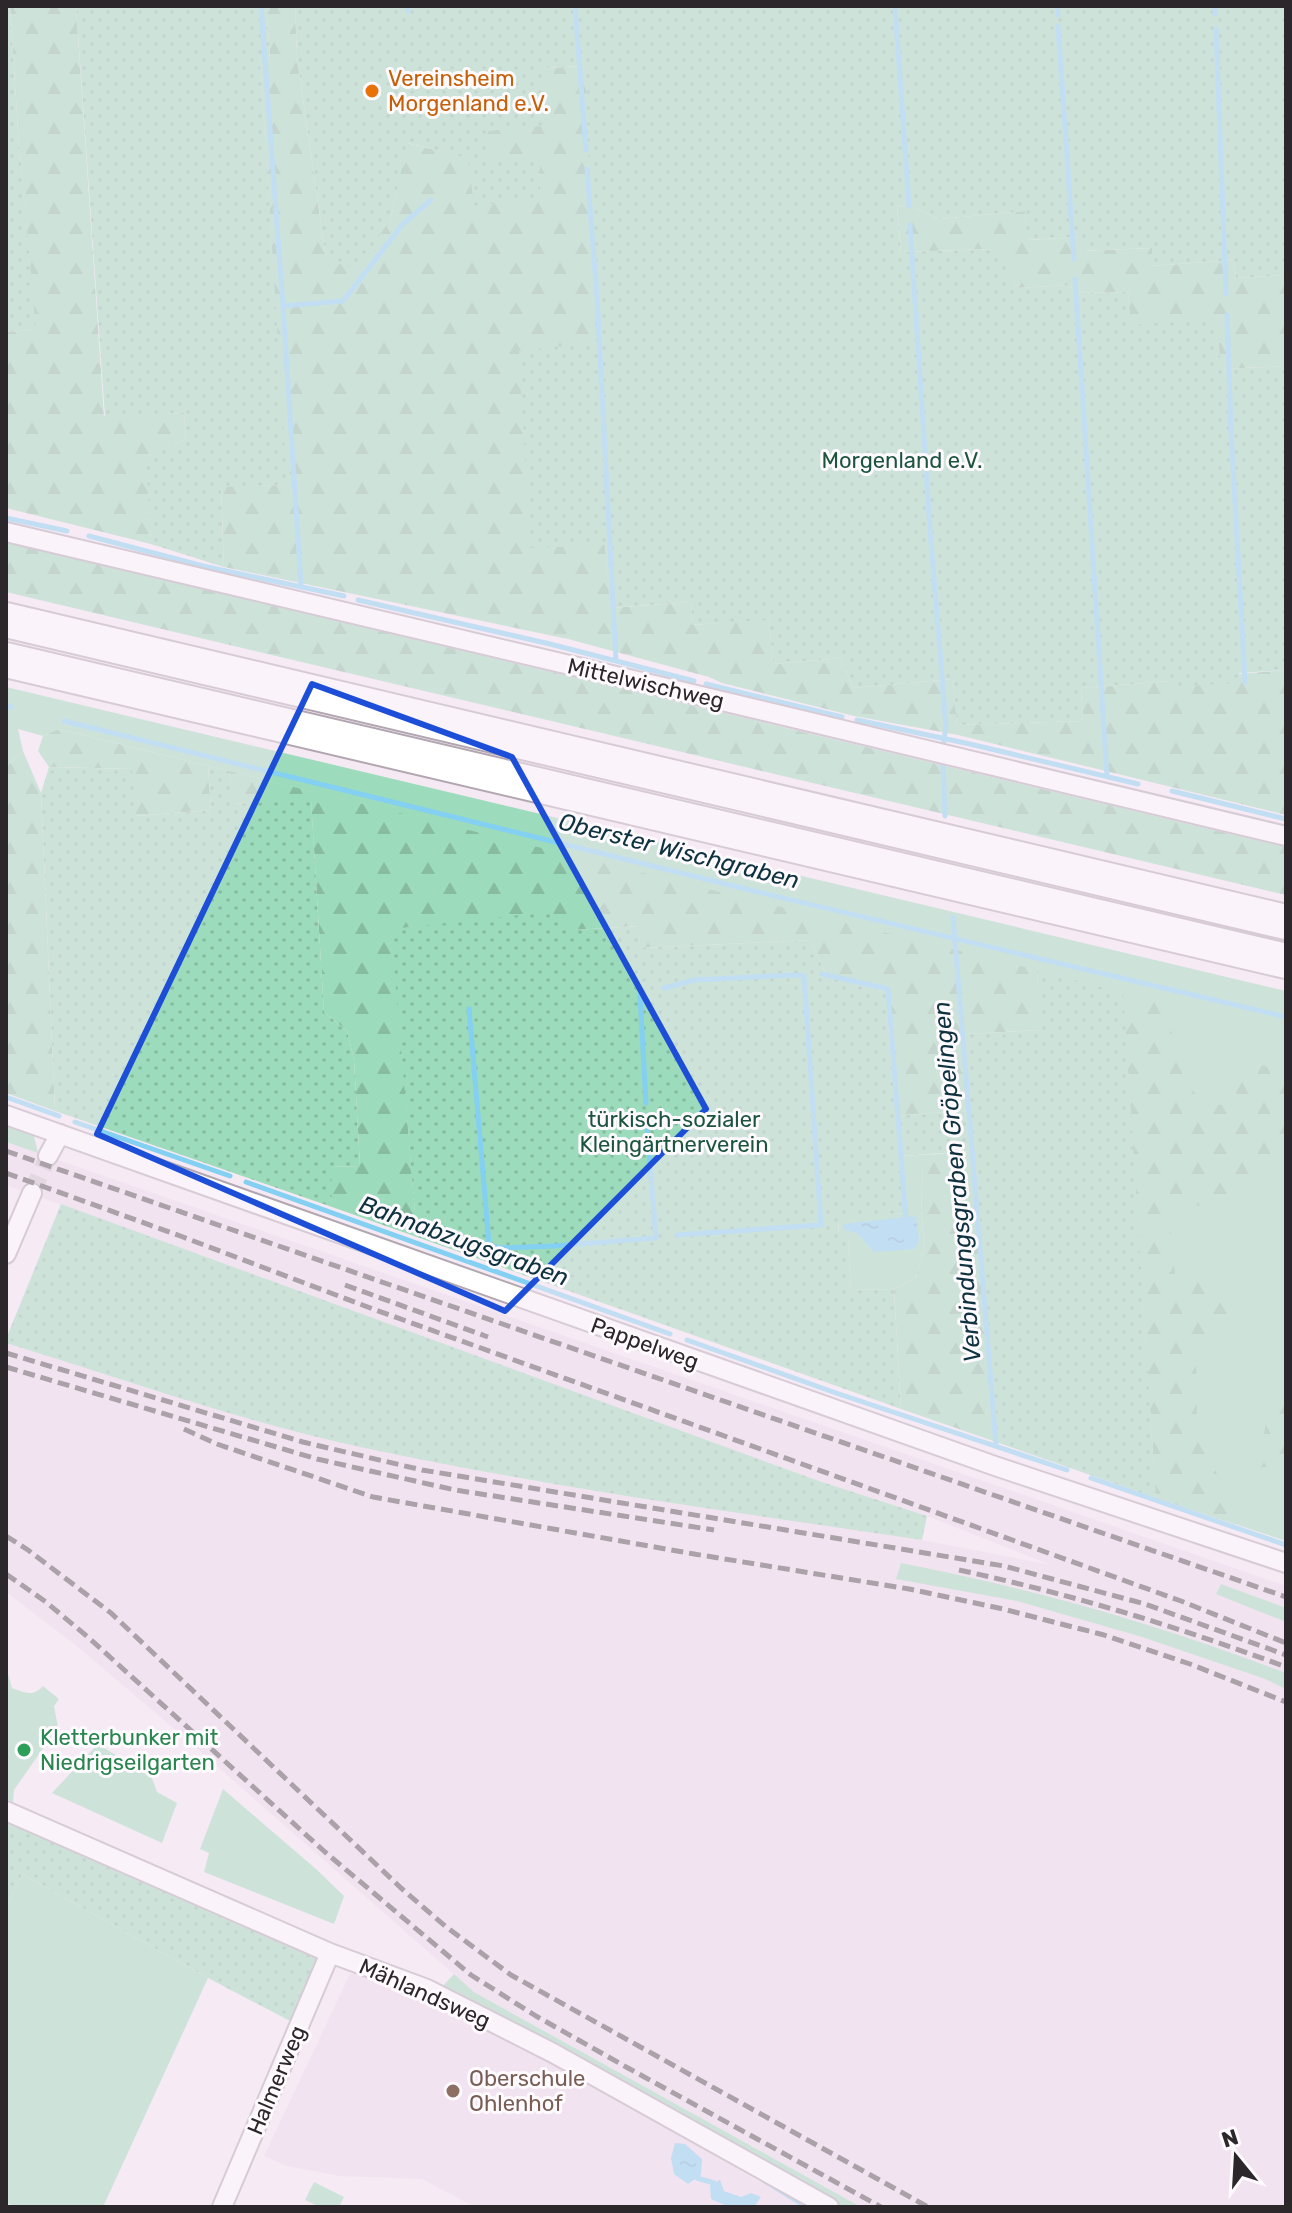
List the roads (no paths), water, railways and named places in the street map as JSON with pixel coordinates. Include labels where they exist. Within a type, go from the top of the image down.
[{"type":"highway","points":[[6,620],[1286,922]]},
{"type":"highway","points":[[6,660],[1286,961]]},
{"type":"street","name":"Mittelwischweg","points":[[6,532],[1286,836]]},
{"type":"street","name":"Pappelweg","points":[[6,1115],[995,1466],[1286,1563]]},
{"type":"street","points":[[48,1156],[60,1134]]},
{"type":"street","points":[[6,1254],[32,1193]]},
{"type":"street","name":"Mählandsweg","points":[[6,1811],[330,1953],[427,1989],[525,2039],[829,2207]]},
{"type":"street","name":"Halmerweg","points":[[222,2207],[330,1953]]},
{"type":"water","points":[[916,1216],[919,1240],[915,1249],[874,1252],[857,1233],[843,1229],[843,1224]]},
{"type":"water","points":[[675,2143],[685,2144],[702,2159],[701,2175],[688,2184],[674,2174],[671,2158]]},
{"type":"water","points":[[720,2180],[724,2191],[741,2197],[751,2193],[761,2197],[754,2207],[729,2207],[711,2199],[710,2185]]},
{"type":"waterway","points":[[261,6],[301,586]]},
{"type":"waterway","points":[[408,6],[408,11]]},
{"type":"waterway","points":[[575,6],[586,150]]},
{"type":"waterway","name":"Verbindungsgraben Gröpelingen","points":[[895,6],[909,206]]},
{"type":"waterway","points":[[1057,6],[1058,15]]},
{"type":"waterway","points":[[1215,6],[1215,14]]},
{"type":"waterway","points":[[1058,26],[1074,259]]},
{"type":"waterway","points":[[1216,29],[1226,294]]},
{"type":"waterway","points":[[587,169],[597,297],[616,661]]},
{"type":"waterway","points":[[283,306],[343,301],[403,224],[431,200]]},
{"type":"waterway","name":"Verbindungsgraben Gröpelingen","points":[[910,225],[946,726],[943,747]]},
{"type":"waterway","points":[[1075,279],[1107,776]]},
{"type":"waterway","points":[[1227,315],[1245,682]]},
{"type":"waterway","points":[[6,518],[67,531]]},
{"type":"waterway","points":[[89,536],[203,566],[344,596]]},
{"type":"waterway","points":[[358,600],[694,681]]},
{"type":"waterway","points":[[706,684],[842,717]]},
{"type":"waterway","name":"Oberster Wischgraben","points":[[6,706],[11,707]]},
{"type":"waterway","points":[[857,720],[1138,784]]},
{"type":"waterway","name":"Oberster Wischgraben","points":[[64,721],[758,892],[1286,1017]]},
{"type":"waterway","name":"Verbindungsgraben Gröpelingen","points":[[943,763],[945,816]]},
{"type":"waterway","points":[[1172,791],[1286,819]]},
{"type":"waterway","name":"Verbindungsgraben Gröpelingen","points":[[953,917],[996,1445]]},
{"type":"waterway","points":[[822,974],[888,989],[906,1221],[903,1221]]},
{"type":"waterway","points":[[664,988],[695,980],[804,976],[821,1225],[677,1235]]},
{"type":"waterway","points":[[640,995],[646,1103]]},
{"type":"waterway","points":[[469,1009],[489,1244],[499,1248],[656,1238],[647,1129]]},
{"type":"waterway","name":"Bahnabzugsgraben","points":[[6,1097],[59,1116]]},
{"type":"waterway","name":"Bahnabzugsgraben","points":[[75,1122],[230,1176]]},
{"type":"waterway","name":"Bahnabzugsgraben","points":[[246,1182],[670,1334]]},
{"type":"waterway","name":"Bahnabzugsgraben","points":[[687,1340],[1067,1470]]},
{"type":"waterway","name":"Bahnabzugsgraben","points":[[1091,1478],[1286,1545]]},
{"type":"waterway","points":[[697,2178],[714,2183]]},
{"type":"waterway","points":[[763,2180],[800,2203]]},
{"type":"tunnel","points":[[32,1193],[48,1156]]},
{"type":"railway","points":[[6,1151],[1286,1597]]},
{"type":"railway","points":[[6,1173],[1181,1601],[1286,1643]]},
{"type":"railway","points":[[345,1285],[488,1337]]},
{"type":"railway","points":[[6,1353],[303,1442],[422,1470],[1004,1566],[1145,1604],[1286,1655]]},
{"type":"railway","points":[[6,1367],[317,1459],[455,1490],[714,1530]]},
{"type":"railway","points":[[184,1429],[217,1444],[373,1497],[909,1589],[1003,1609],[1104,1635],[1190,1664],[1286,1702]]},
{"type":"railway","points":[[6,1536],[111,1613],[401,1888],[445,1926],[511,1975],[928,2207]]},
{"type":"railway","points":[[959,1570],[1124,1612],[1286,1667]]},
{"type":"railway","points":[[6,1574],[89,1638],[325,1852],[471,1975],[536,2016],[881,2207]]},
{"type":"place","name":"Vereinsheim Morgenland e.V.","points":[[372,91]]},
{"type":"place","name":"Kletterbunker mit Niedrigseilgarten","points":[[24,1750]]},
{"type":"place","name":"Oberschule Ohlenhof","points":[[453,2091]]},
{"type":"park label","name":"Morgenland e.V.","points":[[902,460]]},
{"type":"park label","name":"türkisch-sozialer Kleingärtnerverein","points":[[674,1132]]}]
